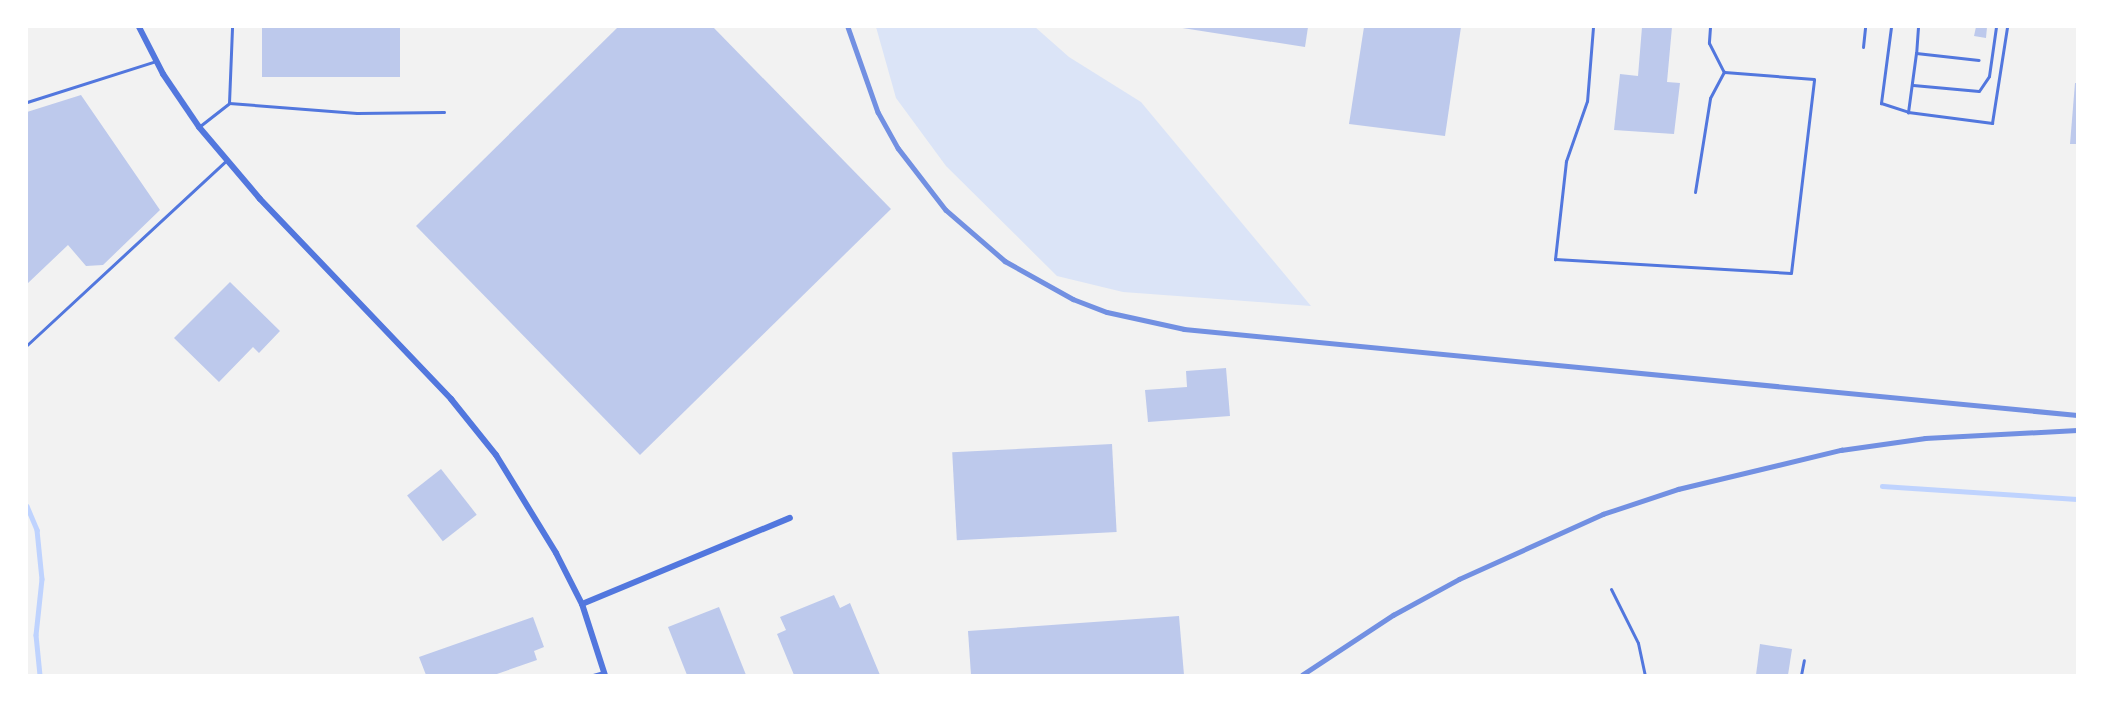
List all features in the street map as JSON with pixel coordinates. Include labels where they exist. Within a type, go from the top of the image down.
[{"type":"street","points":[[139,27],[156,61],[199,127],[477,430],[527,502],[582,604],[605,673]]},
{"type":"street","points":[[582,604],[790,518]]},
{"type":"lane","points":[[230,103],[232,27]]},
{"type":"lane","points":[[1593,27],[1587,101],[1566,161],[1554,259],[1791,273],[1814,79],[1724,72]]},
{"type":"lane","points":[[1710,27],[1709,43],[1724,72]]},
{"type":"lane","points":[[1863,47],[1865,27]]},
{"type":"lane","points":[[1891,27],[1881,104],[1908,112],[1992,123],[2007,27]]},
{"type":"lane","points":[[1908,112],[1918,29],[1924,27]]},
{"type":"lane","points":[[1912,85],[1979,90],[1989,75],[1996,27]]},
{"type":"lane","points":[[1916,52],[1979,60]]},
{"type":"lane","points":[[27,102],[156,61]]},
{"type":"lane","points":[[1695,192],[1710,98],[1724,72]]},
{"type":"lane","points":[[199,127],[230,103],[357,113],[444,112]]},
{"type":"lane","points":[[27,345],[227,160]]},
{"type":"lane","points":[[1611,589],[1638,643],[1645,675]]},
{"type":"lane","points":[[1801,675],[1804,660]]},
{"type":"lane","points":[[594,675],[605,673]]},
{"type":"shaded area","points":[[876,27],[1035,27],[1069,57],[1141,102],[1311,306],[1123,292],[1057,276],[946,166],[896,98]]},
{"type":"building","points":[[262,27],[400,27],[400,77],[262,77]]},
{"type":"building","points":[[618,27],[713,27],[891,209],[640,455],[416,226]]},
{"type":"building","points":[[1176,27],[1308,27],[1305,47]]},
{"type":"building","points":[[1364,27],[1461,27],[1445,136],[1349,124]]},
{"type":"building","points":[[1642,27],[1672,27],[1667,82],[1680,83],[1674,134],[1614,130],[1620,74],[1638,76]]},
{"type":"building","points":[[1976,27],[1987,27],[1986,38],[1974,36]]},
{"type":"building","points":[[2075,83],[2077,83],[2077,144],[2070,144]]},
{"type":"building","points":[[81,95],[160,210],[103,265],[86,266],[68,245],[27,284],[27,112]]},
{"type":"building","points":[[230,282],[280,331],[259,353],[253,347],[219,382],[174,338]]},
{"type":"building","points":[[1226,368],[1230,416],[1148,422],[1145,390],[1187,387],[1186,371]]},
{"type":"building","points":[[1112,444],[1117,532],[957,540],[952,452]]},
{"type":"building","points":[[441,469],[477,515],[443,541],[407,495]]},
{"type":"building","points":[[834,595],[840,608],[850,603],[880,675],[794,675],[777,634],[786,630],[780,617]]},
{"type":"building","points":[[719,607],[746,675],[687,675],[668,627]]},
{"type":"building","points":[[1179,616],[1184,675],[971,675],[968,631]]},
{"type":"building","points":[[533,617],[544,647],[534,651],[537,660],[494,675],[426,675],[419,657]]},
{"type":"building","points":[[1760,644],[1792,649],[1788,675],[1756,675]]},
{"type":"waterway","points":[[1882,486],[2077,499]]},
{"type":"waterway","points":[[27,506],[37,530],[42,579],[36,635],[40,675]]},
{"type":"railway","points":[[848,27],[878,112],[898,148],[946,210],[1005,261],[1073,299],[1107,312],[1184,329],[2077,415]]},
{"type":"railway","points":[[1302,675],[1393,615],[1459,579],[1603,514],[1678,489],[1841,450],[1925,438],[2077,430]]}]
